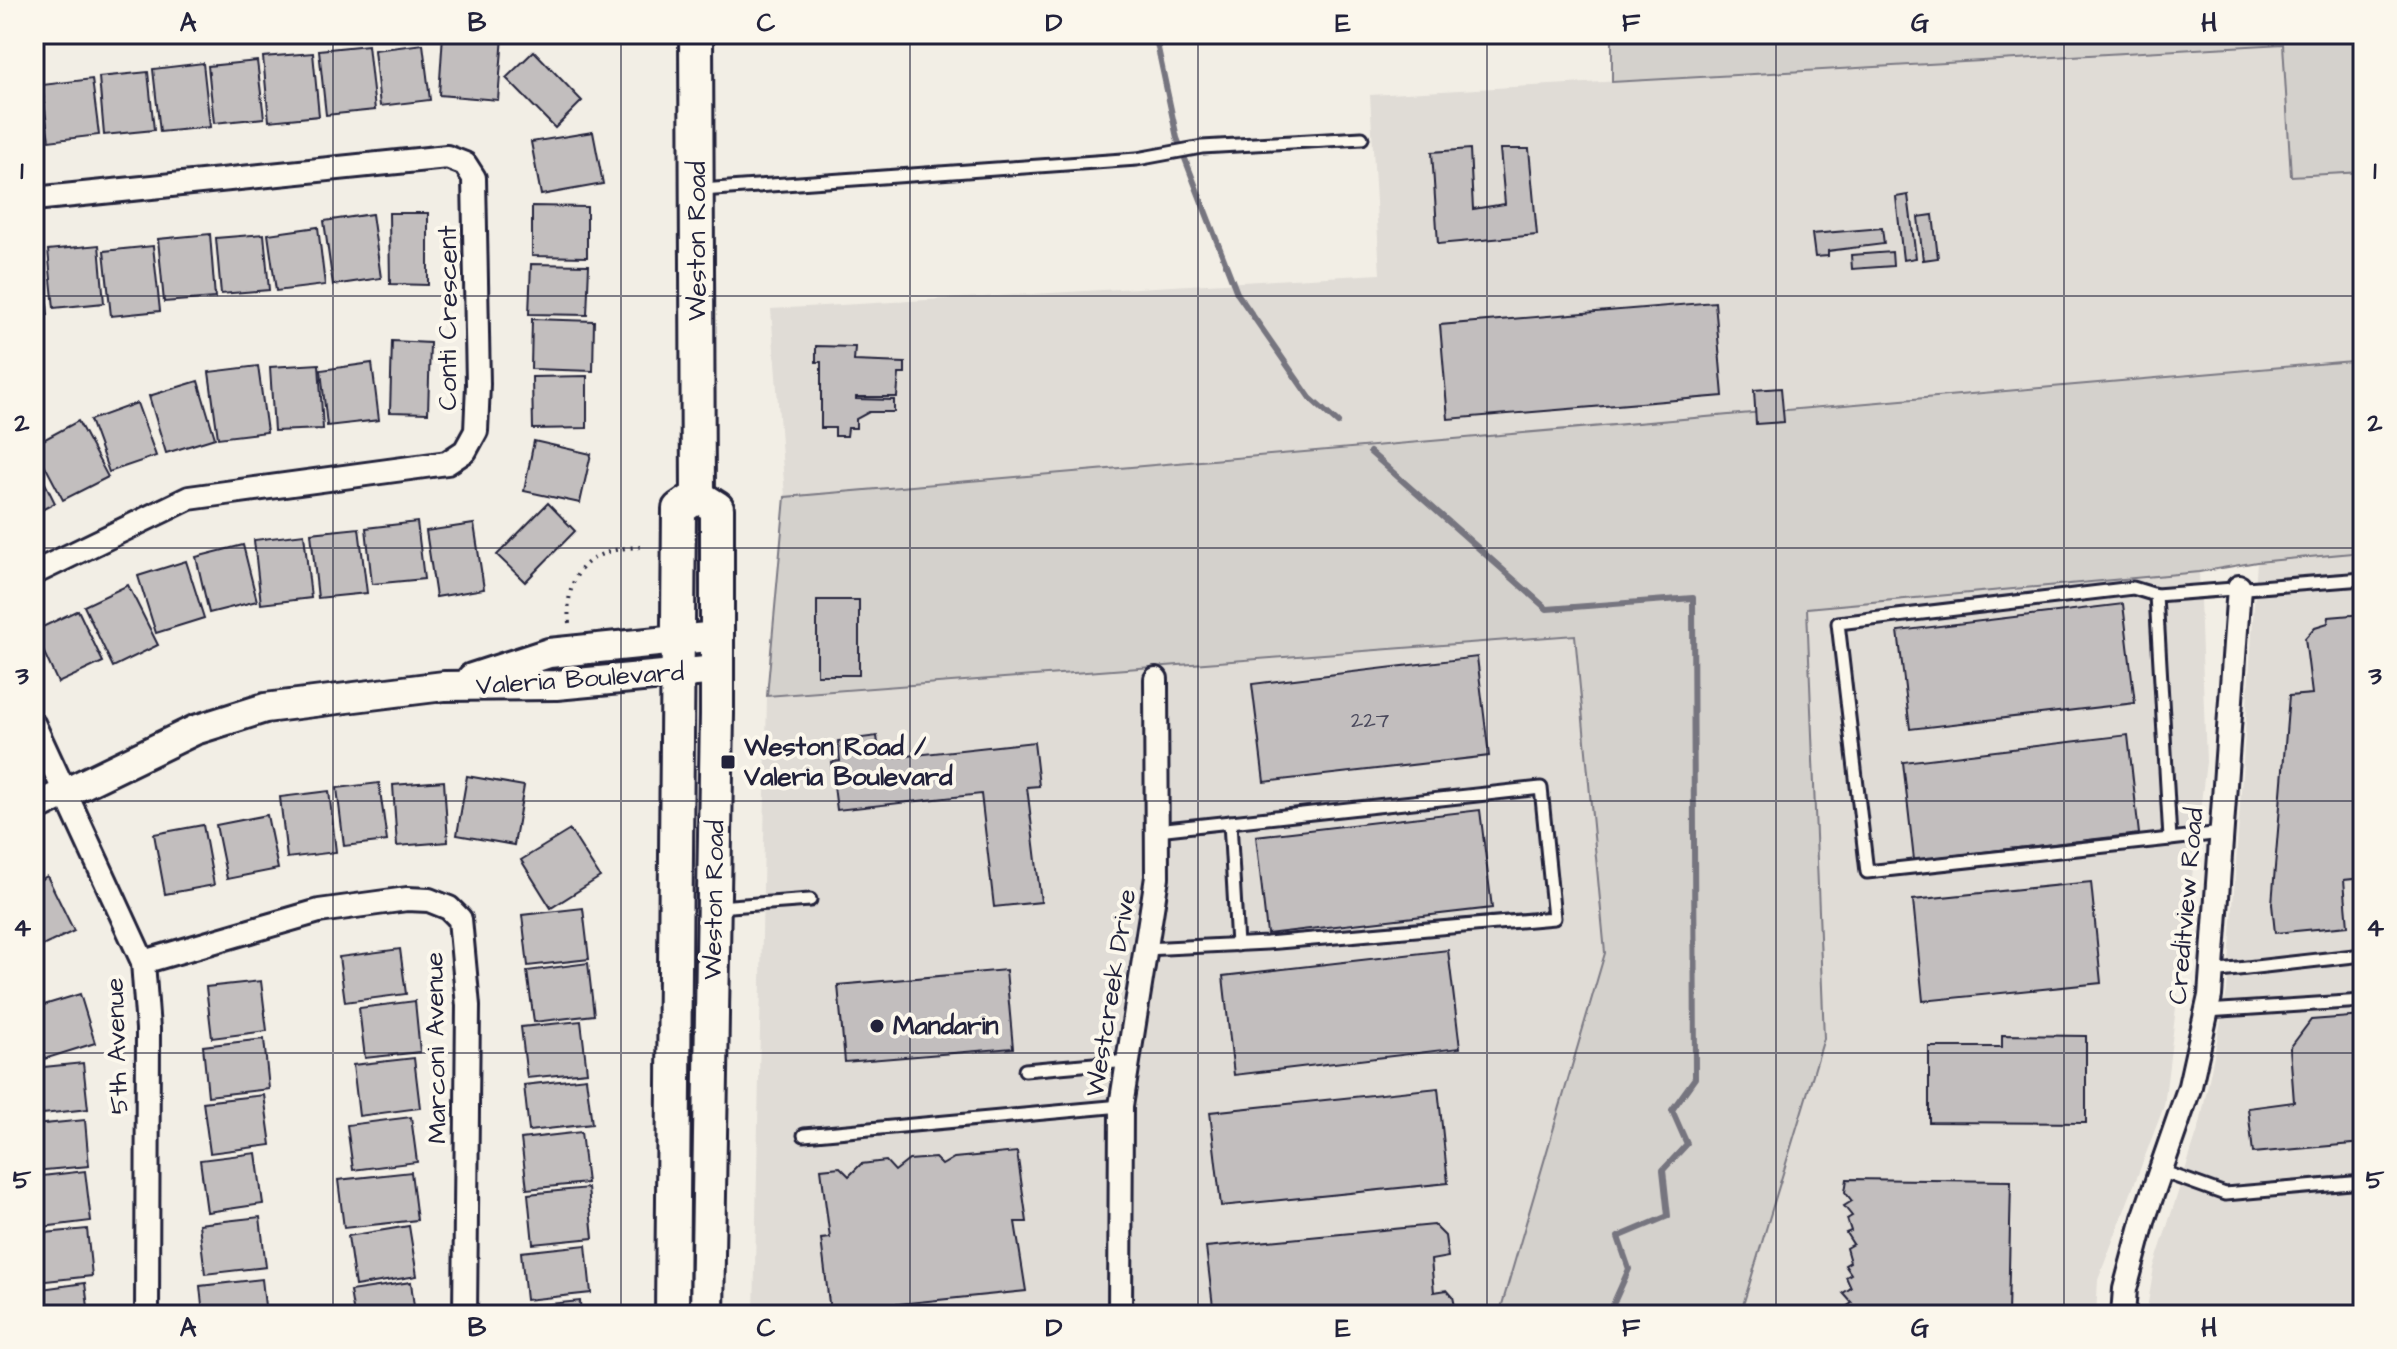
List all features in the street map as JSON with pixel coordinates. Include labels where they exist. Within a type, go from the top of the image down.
[{"type":"main road","name":"Weston Road","points":[[696,34],[698,496]]},
{"type":"main road","name":"Weston Road","points":[[698,496],[717,508],[707,1315]]},
{"type":"main road","name":"Weston Road","points":[[672,1315],[679,509],[698,496]]},
{"type":"street","name":"Conti Crescent","points":[[34,199],[447,157],[465,164],[474,178],[478,384],[476,431],[465,451],[447,463],[189,498],[34,573]]},
{"type":"street","name":"Creditview Road","points":[[2123,1315],[2125,1289],[2144,1218],[2190,1086],[2206,1011],[2239,587]]},
{"type":"street","name":"Valeria Boulevard","points":[[444,686],[549,653],[717,636]]},
{"type":"street","name":"Valeria Boulevard","points":[[34,808],[195,730],[241,714],[286,704],[444,686],[556,685],[717,670]]},
{"type":"street","name":"Westcreek Drive","points":[[1120,1315],[1121,1106],[1157,877],[1156,679]]},
{"type":"street","name":"5th Avenue","points":[[34,725],[143,962],[148,1029],[147,1315]]},
{"type":"street","name":"Marconi Avenue","points":[[143,962],[319,911],[407,899],[429,900],[449,908],[460,919],[468,1006],[465,1315]]},
{"type":"lane","points":[[696,191],[1137,159],[1187,150],[1362,138]]},
{"type":"lane","points":[[2221,833],[1867,872],[1838,623],[2133,588],[2156,595],[2363,579]]},
{"type":"lane","points":[[2156,595],[2170,839]]},
{"type":"lane","points":[[1145,949],[1237,945],[1554,918],[1541,788],[1157,830]]},
{"type":"lane","points":[[1230,822],[1237,945]]},
{"type":"lane","points":[[714,907],[810,900]]},
{"type":"lane","points":[[2211,972],[2363,955]]},
{"type":"lane","points":[[2206,1011],[2363,1001]]},
{"type":"lane","points":[[1025,1070],[1128,1061]]},
{"type":"lane","points":[[804,1135],[1121,1106]]},
{"type":"lane","points":[[2161,1171],[2225,1194],[2363,1182]]},
{"type":"path","points":[[569,623],[569,589],[588,563],[613,549],[646,547]]},
{"type":"shaded area","points":[[1612,34],[2363,34],[2363,172],[2291,176],[2283,44],[1612,82]]},
{"type":"shaded area","points":[[2283,44],[2291,176],[2363,172],[2363,360],[785,497],[771,309],[1380,274],[1370,95]]},
{"type":"shaded area","points":[[2363,360],[2363,552],[2257,562],[2199,572],[1807,608],[1824,1038],[1740,1315],[1499,1315],[1605,953],[1575,635],[767,696],[785,497]]},
{"type":"shaded area","points":[[2363,552],[2363,1315],[2146,1315],[2154,1267],[2200,1124],[2227,991],[2257,562]]},
{"type":"shaded area","points":[[2199,572],[2206,762],[2164,1106],[2098,1280],[2096,1315],[1740,1315],[1824,1038],[1807,608]]},
{"type":"shaded area","points":[[1575,635],[1605,953],[1499,1315],[754,1315],[767,696]]},
{"type":"building","points":[[443,34],[503,36],[498,100],[439,95]]},
{"type":"building","points":[[423,44],[430,100],[380,106],[374,50]]},
{"type":"building","points":[[368,45],[375,110],[326,115],[319,50]]},
{"type":"building","points":[[534,51],[582,101],[555,128],[506,78]]},
{"type":"building","points":[[313,53],[319,116],[269,121],[263,57]]},
{"type":"building","points":[[257,61],[264,118],[214,123],[208,66]]},
{"type":"building","points":[[203,63],[210,127],[160,132],[153,69]]},
{"type":"building","points":[[148,72],[154,130],[104,135],[99,77]]},
{"type":"building","points":[[92,79],[99,135],[49,141],[42,85]]},
{"type":"building","points":[[34,90],[37,90],[43,146],[34,147]]},
{"type":"building","points":[[593,132],[603,184],[541,195],[531,142]]},
{"type":"building","points":[[1470,149],[1473,209],[1505,204],[1500,149],[1529,149],[1537,235],[1438,244],[1432,152]]},
{"type":"building","points":[[1908,195],[1916,258],[1903,260],[1896,197]]},
{"type":"building","points":[[532,206],[587,207],[587,257],[532,256]]},
{"type":"building","points":[[389,213],[428,213],[428,285],[390,284]]},
{"type":"building","points":[[372,214],[381,278],[333,285],[324,221]]},
{"type":"building","points":[[1933,215],[1938,258],[1923,260],[1918,217]]},
{"type":"building","points":[[318,227],[325,285],[276,291],[268,234]]},
{"type":"building","points":[[1882,228],[1884,244],[1828,251],[1828,256],[1815,257],[1812,234]]},
{"type":"building","points":[[210,234],[215,298],[164,302],[158,239]]},
{"type":"building","points":[[264,234],[269,290],[221,294],[216,238]]},
{"type":"building","points":[[99,245],[104,303],[54,308],[48,250]]},
{"type":"building","points":[[153,246],[160,311],[111,316],[104,251]]},
{"type":"building","points":[[34,251],[42,251],[48,315],[34,316]]},
{"type":"building","points":[[1892,252],[1893,266],[1852,269],[1851,255]]},
{"type":"building","points":[[531,264],[589,265],[587,315],[529,314]]},
{"type":"building","points":[[1715,302],[1723,396],[1448,419],[1440,325]]},
{"type":"building","points":[[532,319],[594,321],[593,371],[531,369]]},
{"type":"building","points":[[392,341],[430,343],[428,413],[390,412]]},
{"type":"building","points":[[816,346],[855,347],[854,361],[905,363],[905,374],[899,374],[897,397],[856,397],[894,400],[894,412],[869,412],[856,419],[856,428],[848,428],[847,436],[835,436],[835,428],[821,428],[821,362],[816,362]]},
{"type":"building","points":[[372,363],[379,420],[327,426],[321,370]]},
{"type":"building","points":[[319,364],[323,429],[274,431],[270,367]]},
{"type":"building","points":[[258,366],[267,432],[218,438],[209,372]]},
{"type":"building","points":[[587,376],[587,428],[533,429],[532,377]]},
{"type":"building","points":[[198,381],[215,438],[166,453],[149,396]]},
{"type":"building","points":[[1781,388],[1784,422],[1756,424],[1754,390]]},
{"type":"building","points":[[137,403],[156,456],[109,472],[90,420]]},
{"type":"building","points":[[78,421],[108,477],[63,500],[34,445]]},
{"type":"building","points":[[534,441],[591,454],[580,503],[524,491]]},
{"type":"building","points":[[38,469],[55,503],[34,514],[34,471]]},
{"type":"building","points":[[548,503],[575,531],[525,582],[497,555]]},
{"type":"building","points":[[417,522],[424,579],[372,584],[366,528]]},
{"type":"building","points":[[474,524],[484,589],[436,597],[426,531]]},
{"type":"building","points":[[359,528],[367,593],[318,598],[311,533]]},
{"type":"building","points":[[304,534],[311,598],[261,604],[254,540]]},
{"type":"building","points":[[243,545],[257,601],[209,613],[196,557]]},
{"type":"building","points":[[186,561],[204,618],[156,633],[138,576]]},
{"type":"building","points":[[128,585],[158,645],[113,667],[84,606]]},
{"type":"building","points":[[817,600],[859,600],[859,675],[817,675]]},
{"type":"building","points":[[2123,604],[2135,703],[1910,729],[1898,631]]},
{"type":"building","points":[[78,610],[103,662],[58,683],[34,631]]},
{"type":"building","points":[[2363,614],[2363,878],[2344,880],[2348,926],[2275,933],[2272,904],[2289,696],[2312,694],[2305,638],[2315,627],[2328,623],[2329,617]]},
{"type":"building","points":[[1477,657],[1489,756],[1264,782],[1252,684]]},
{"type":"building","points":[[2128,735],[2139,834],[1914,860],[1903,762]]},
{"type":"building","points":[[877,736],[880,759],[1034,742],[1039,786],[1027,787],[1041,902],[994,907],[981,794],[837,810],[831,762],[840,761],[838,741]]},
{"type":"building","points":[[467,776],[524,786],[514,845],[457,835]]},
{"type":"building","points":[[444,781],[448,842],[397,846],[393,785]]},
{"type":"building","points":[[379,783],[387,841],[344,846],[337,788]]},
{"type":"building","points":[[329,791],[336,852],[287,858],[280,797]]},
{"type":"building","points":[[1480,810],[1492,908],[1267,934],[1256,836]]},
{"type":"building","points":[[267,815],[278,869],[227,879],[216,825]]},
{"type":"building","points":[[203,825],[214,885],[165,894],[154,834]]},
{"type":"building","points":[[570,830],[600,877],[551,908],[521,860]]},
{"type":"building","points":[[47,876],[74,931],[34,950],[34,883]]},
{"type":"building","points":[[2091,882],[2101,983],[1923,1001],[1913,900]]},
{"type":"building","points":[[583,908],[589,959],[528,966],[522,915]]},
{"type":"building","points":[[400,949],[406,994],[345,1002],[339,957]]},
{"type":"building","points":[[1448,950],[1460,1048],[1234,1075],[1223,976]]},
{"type":"building","points":[[588,963],[594,1015],[534,1022],[527,971]]},
{"type":"building","points":[[1006,970],[1013,1048],[845,1062],[838,985]]},
{"type":"building","points":[[261,981],[267,1031],[212,1038],[206,987]]},
{"type":"building","points":[[80,994],[95,1043],[35,1062],[34,1008]]},
{"type":"building","points":[[415,1001],[420,1052],[365,1058],[359,1008]]},
{"type":"building","points":[[2363,1016],[2363,1143],[2253,1153],[2248,1108],[2294,1102],[2290,1048],[2311,1020]]},
{"type":"building","points":[[581,1021],[587,1072],[527,1078],[521,1027]]},
{"type":"building","points":[[2002,1035],[2086,1036],[2086,1123],[1929,1122],[1929,1047],[2002,1047]]},
{"type":"building","points":[[264,1039],[269,1089],[208,1096],[203,1046]]},
{"type":"building","points":[[414,1058],[420,1108],[359,1116],[353,1065]]},
{"type":"building","points":[[83,1063],[88,1109],[34,1115],[34,1068]]},
{"type":"building","points":[[586,1078],[592,1124],[529,1131],[524,1085]]},
{"type":"building","points":[[1438,1088],[1448,1183],[1221,1206],[1210,1112]]},
{"type":"building","points":[[264,1095],[271,1145],[210,1153],[203,1102]]},
{"type":"building","points":[[411,1117],[417,1162],[353,1170],[347,1125]]},
{"type":"building","points":[[85,1120],[89,1166],[34,1171],[34,1125]]},
{"type":"building","points":[[581,1132],[587,1183],[527,1189],[521,1139]]},
{"type":"building","points":[[1017,1152],[1027,1222],[1015,1222],[1026,1291],[830,1311],[821,1239],[830,1238],[821,1169],[840,1167],[849,1176],[861,1164],[886,1161],[895,1171],[909,1160],[935,1158],[942,1165],[954,1158]]},
{"type":"building","points":[[256,1153],[263,1204],[207,1212],[200,1160]]},
{"type":"building","points":[[85,1171],[91,1221],[34,1228],[34,1177]]},
{"type":"building","points":[[411,1172],[417,1220],[344,1228],[338,1180]]},
{"type":"building","points":[[1847,1179],[2011,1181],[2008,1315],[1844,1315],[1844,1308],[1852,1303],[1843,1293],[1851,1288],[1846,1277],[1851,1274],[1845,1265],[1850,1262],[1846,1248],[1853,1244],[1846,1233],[1851,1231],[1847,1219],[1852,1216],[1844,1206],[1852,1201],[1845,1192]]},
{"type":"building","points":[[588,1188],[593,1238],[533,1244],[528,1194]]},
{"type":"building","points":[[260,1217],[266,1267],[205,1274],[199,1224]]},
{"type":"building","points":[[1434,1225],[1445,1236],[1448,1257],[1431,1260],[1434,1292],[1447,1290],[1453,1297],[1456,1310],[1453,1315],[1214,1315],[1206,1247]]},
{"type":"building","points":[[409,1226],[417,1276],[355,1286],[348,1236]]},
{"type":"building","points":[[87,1229],[92,1276],[37,1282],[34,1234]]},
{"type":"building","points":[[586,1245],[591,1293],[526,1300],[521,1252]]},
{"type":"building","points":[[262,1279],[266,1315],[203,1315],[200,1286]]},
{"type":"building","points":[[411,1282],[415,1315],[354,1315],[350,1291]]},
{"type":"building","points":[[85,1283],[89,1315],[34,1315],[34,1290]]},
{"type":"building","points":[[580,1301],[581,1315],[520,1315],[519,1307]]},
{"type":"waterway","points":[[1155,34],[1177,138],[1237,293],[1310,398],[1338,423]]},
{"type":"waterway","points":[[1370,452],[1547,609],[1693,598],[1695,1078],[1672,1110],[1687,1144],[1663,1170],[1668,1216],[1618,1237],[1629,1269],[1611,1309],[1612,1315]]},
{"type":"place","name":"Weston Road / Valeria Boulevard","points":[[728,762]]},
{"type":"place","name":"Mandarin","points":[[877,1026]]}]
